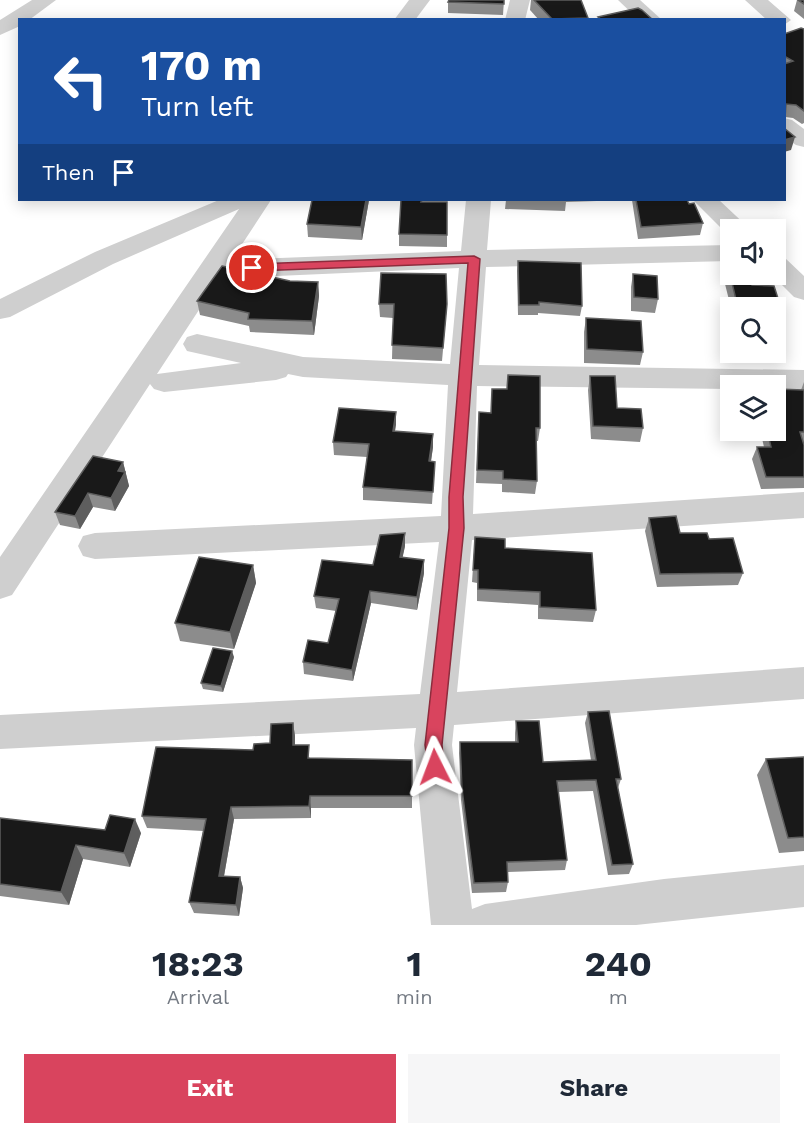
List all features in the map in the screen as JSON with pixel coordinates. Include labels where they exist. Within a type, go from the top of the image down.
[{"type":"street","points":[[0,29],[46,0]]},
{"type":"street","points":[[406,18],[420,0]]},
{"type":"street","points":[[516,18],[520,0]]},
{"type":"street","points":[[628,0],[650,18]]},
{"type":"street","points":[[755,0],[779,18]]},
{"type":"street","points":[[786,126],[804,140]]},
{"type":"street","points":[[0,310],[104,258],[237,201]]},
{"type":"street","points":[[0,585],[257,201]]},
{"type":"street","points":[[452,925],[433,745],[457,528],[456,497],[478,201]]},
{"type":"street","points":[[706,201],[726,219]]},
{"type":"street","points":[[252,268],[474,259],[720,253]]},
{"type":"street","points":[[786,274],[804,291]]},
{"type":"street","points":[[197,344],[303,367]]},
{"type":"street","points":[[164,382],[303,367],[464,375],[804,380]]},
{"type":"street","points":[[95,546],[457,528],[804,505]]},
{"type":"street","points":[[0,732],[437,710],[804,683]]},
{"type":"street","points":[[485,925],[664,900],[804,886]]},
{"type":"building","points":[[449,0],[504,0],[504,4],[448,2]]},
{"type":"building","points":[[534,0],[581,0],[588,18],[551,18]]},
{"type":"building","points":[[638,8],[651,18],[599,18]]},
{"type":"building","points":[[804,29],[804,111],[796,105],[786,104],[786,63],[793,61],[786,57],[786,33]]},
{"type":"building","points":[[786,130],[795,137],[786,139]]},
{"type":"building","points":[[312,201],[366,201],[361,227],[307,224]]},
{"type":"building","points":[[401,201],[447,202],[447,235],[399,234]]},
{"type":"building","points":[[636,201],[694,203],[703,223],[641,227]]},
{"type":"building","points":[[518,261],[581,263],[582,306],[539,302],[539,305],[519,305]]},
{"type":"building","points":[[222,266],[290,281],[318,282],[312,321],[248,319],[249,313],[197,301]]},
{"type":"building","points":[[381,273],[446,274],[447,304],[443,348],[392,345],[394,304],[379,304]]},
{"type":"building","points":[[633,274],[657,276],[658,299],[634,297]]},
{"type":"building","points":[[732,285],[774,286],[778,297],[735,297]]},
{"type":"building","points":[[586,318],[641,321],[643,352],[587,349]]},
{"type":"building","points":[[508,375],[540,376],[540,428],[536,428],[537,481],[503,479],[503,471],[477,470],[479,412],[491,413],[492,389],[507,389]]},
{"type":"building","points":[[590,376],[615,376],[617,408],[641,409],[643,428],[593,426]]},
{"type":"building","points":[[786,389],[804,390],[804,432],[800,432],[804,445],[804,477],[766,477],[757,447],[771,447],[770,441],[786,441]]},
{"type":"building","points":[[339,408],[396,412],[393,431],[433,434],[429,461],[435,462],[433,492],[363,487],[369,444],[333,442]]},
{"type":"building","points":[[93,456],[123,462],[118,471],[125,472],[111,498],[88,493],[75,516],[55,512]]},
{"type":"building","points":[[676,516],[680,533],[707,533],[709,539],[733,538],[743,573],[660,574],[649,518]]},
{"type":"building","points":[[405,533],[400,557],[424,560],[417,597],[370,591],[352,670],[303,662],[308,640],[328,643],[339,599],[314,596],[322,560],[373,565],[380,535]]},
{"type":"building","points":[[475,537],[505,539],[505,548],[592,553],[596,610],[540,607],[540,592],[478,589],[478,570],[473,570]]},
{"type":"building","points":[[199,557],[253,565],[230,632],[175,623]]},
{"type":"building","points":[[213,648],[232,651],[221,686],[201,683]]},
{"type":"building","points":[[609,711],[621,779],[616,779],[633,864],[612,865],[596,780],[557,781],[567,860],[507,862],[508,882],[474,883],[462,789],[460,742],[518,742],[516,721],[539,721],[543,762],[596,760],[588,712]]},
{"type":"building","points":[[293,723],[293,745],[309,745],[308,758],[412,760],[412,796],[310,796],[309,806],[231,807],[219,876],[240,877],[236,905],[189,902],[206,819],[142,816],[156,747],[253,750],[254,744],[270,743],[271,724]]},
{"type":"building","points":[[804,757],[804,837],[788,838],[766,759]]},
{"type":"building","points":[[110,815],[135,819],[124,853],[76,845],[61,892],[0,884],[0,818],[105,830]]},
{"type":"route","points":[[252,268],[474,259],[456,497],[457,528],[433,745],[435,767]]}]
